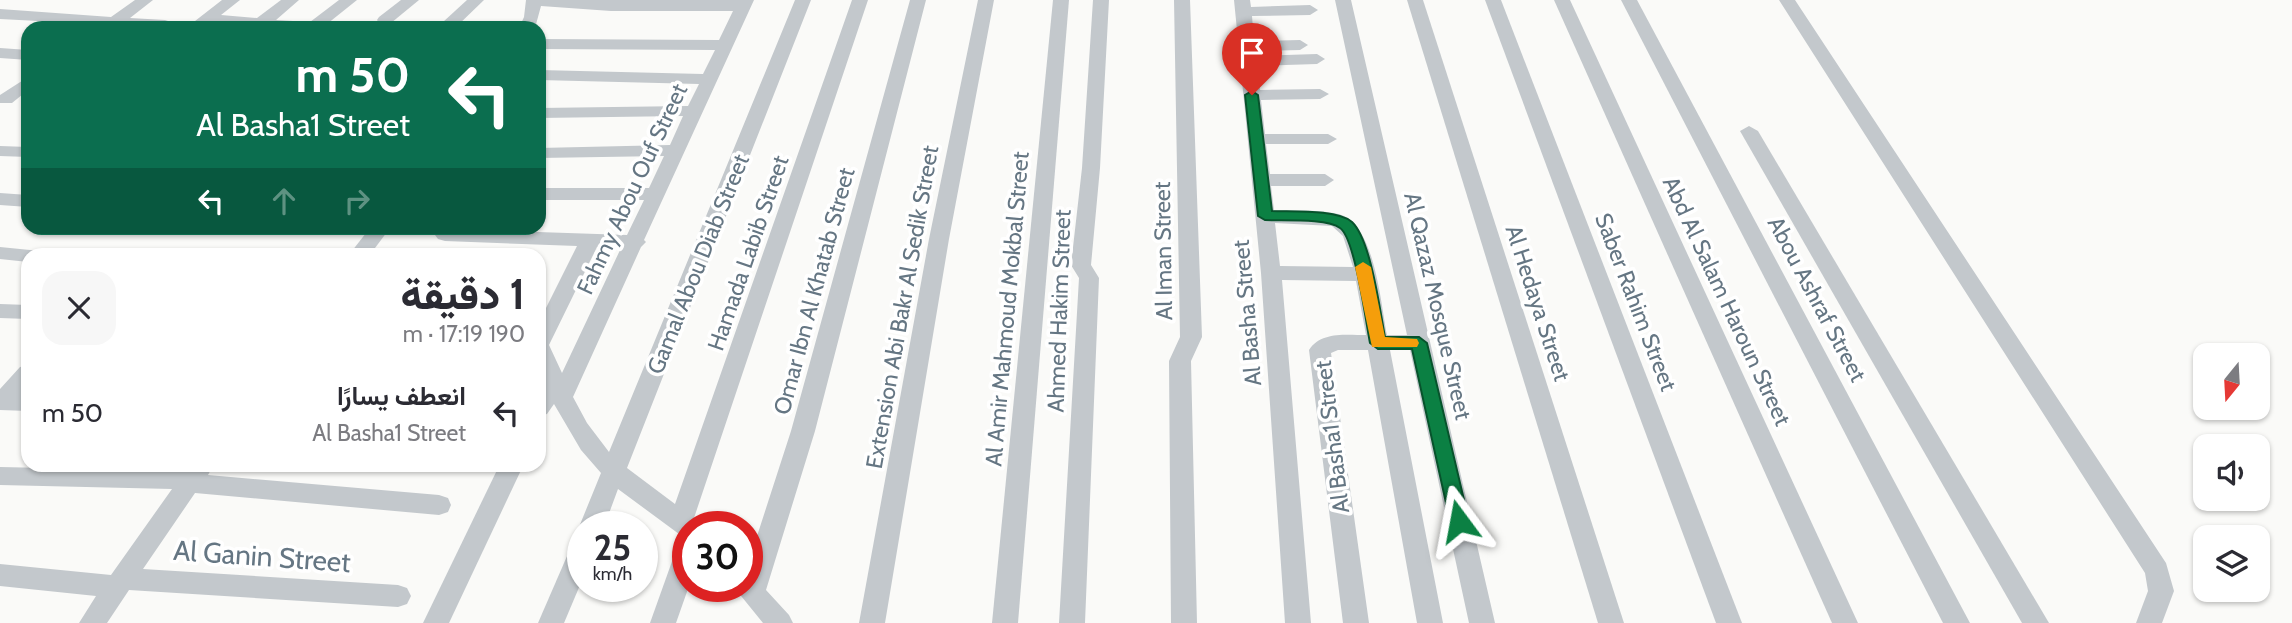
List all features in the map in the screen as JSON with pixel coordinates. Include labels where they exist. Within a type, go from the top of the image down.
[{"type":"street","points":[[115,21],[145,0]]},
{"type":"street","points":[[204,21],[232,0]]},
{"type":"street","points":[[264,21],[291,0]]},
{"type":"street","points":[[322,21],[349,0]]},
{"type":"street","points":[[385,20],[411,0]]},
{"type":"street","points":[[453,21],[476,0]]},
{"type":"street","points":[[529,21],[534,0],[745,3]]},
{"type":"street","name":"Gamal Abou Diab Street","points":[[598,511],[803,0]]},
{"type":"street","name":"Hamada Labib Street","points":[[688,511],[860,0]]},
{"type":"street","name":"Omar Ibn Al Khatab Street","points":[[763,548],[803,431],[918,0]]},
{"type":"street","name":"Extension Abi Bakr Al Sedik Street","points":[[872,623],[939,239],[986,0]]},
{"type":"street","name":"Al Amir Mahmoud Mokbal Street","points":[[1004,623],[1061,0]]},
{"type":"street","name":"Ahmed Hakim Street","points":[[1072,623],[1089,278],[1081,265],[1091,168],[1101,0]]},
{"type":"street","name":"Al Iman Street","points":[[1182,0],[1191,337],[1182,355],[1180,367],[1184,623]]},
{"type":"street","name":"Al Qazaz Mosque Street","points":[[1343,0],[1482,623]]},
{"type":"street","name":"Al Hedaya Street","points":[[1415,0],[1611,623]]},
{"type":"street","name":"Saber Rahim Street","points":[[1493,0],[1729,623]]},
{"type":"street","name":"Abd Al Salam Haroun Street","points":[[1562,0],[1845,623]]},
{"type":"street","name":"Abou Ashraf Street","points":[[1629,0],[1957,623]]},
{"type":"street","points":[[1787,0],[2157,571],[2161,585],[2152,619]]},
{"type":"street","name":"Fahmy Abou Ouf Street","points":[[546,400],[557,388],[636,242],[745,3]]},
{"type":"street","points":[[1242,6],[1310,10]]},
{"type":"street","name":"Al Basha Street","points":[[1242,6],[1271,273],[1298,623]]},
{"type":"street","points":[[0,15],[98,21]]},
{"type":"street","points":[[546,44],[724,45]]},
{"type":"street","points":[[1248,53],[1300,45]]},
{"type":"street","points":[[0,53],[21,54]]},
{"type":"street","points":[[1248,53],[1317,59]]},
{"type":"street","points":[[546,75],[709,79]]},
{"type":"street","points":[[3,99],[21,87]]},
{"type":"street","points":[[1252,95],[1320,94]]},
{"type":"street","points":[[3,99],[21,100]]},
{"type":"street","points":[[546,113],[696,111]]},
{"type":"street","points":[[1749,131],[2036,623]]},
{"type":"street","points":[[1257,139],[1328,139]]},
{"type":"street","points":[[0,150],[21,152]]},
{"type":"street","points":[[546,153],[678,150]]},
{"type":"street","points":[[1261,180],[1325,180]]},
{"type":"street","points":[[546,194],[658,194]]},
{"type":"street","points":[[0,199],[21,200]]},
{"type":"street","points":[[1265,216],[1326,218],[1346,224],[1354,236],[1365,275],[1430,623]]},
{"type":"street","points":[[446,240],[636,242]]},
{"type":"street","points":[[546,331],[590,240]]},
{"type":"street","points":[[0,253],[21,255]]},
{"type":"street","points":[[1271,273],[1365,275]]},
{"type":"street","points":[[0,311],[21,312]]},
{"type":"street","name":"Al Basha1 Street","points":[[1356,623],[1320,350],[1334,342],[1419,343]]},
{"type":"street","points":[[546,362],[557,388],[586,440],[614,472],[672,515]]},
{"type":"street","points":[[0,402],[21,380]]},
{"type":"street","points":[[0,402],[21,403]]},
{"type":"street","points":[[436,623],[508,472]]},
{"type":"street","points":[[0,475],[194,476],[439,505]]},
{"type":"street","points":[[92,623],[194,476]]},
{"type":"street","name":"Al Ganin Street","points":[[0,575],[398,596]]},
{"type":"street","points":[[551,623],[567,585]]},
{"type":"street","points":[[663,623],[672,598]]},
{"type":"street","points":[[761,602],[780,623]]},
{"type":"slow traffic","points":[[1363,267],[1378,343],[1411,343]]},
{"type":"route","points":[[1252,95],[1265,216],[1326,218],[1346,224],[1354,236],[1365,275],[1378,343],[1419,343],[1459,521]]}]
